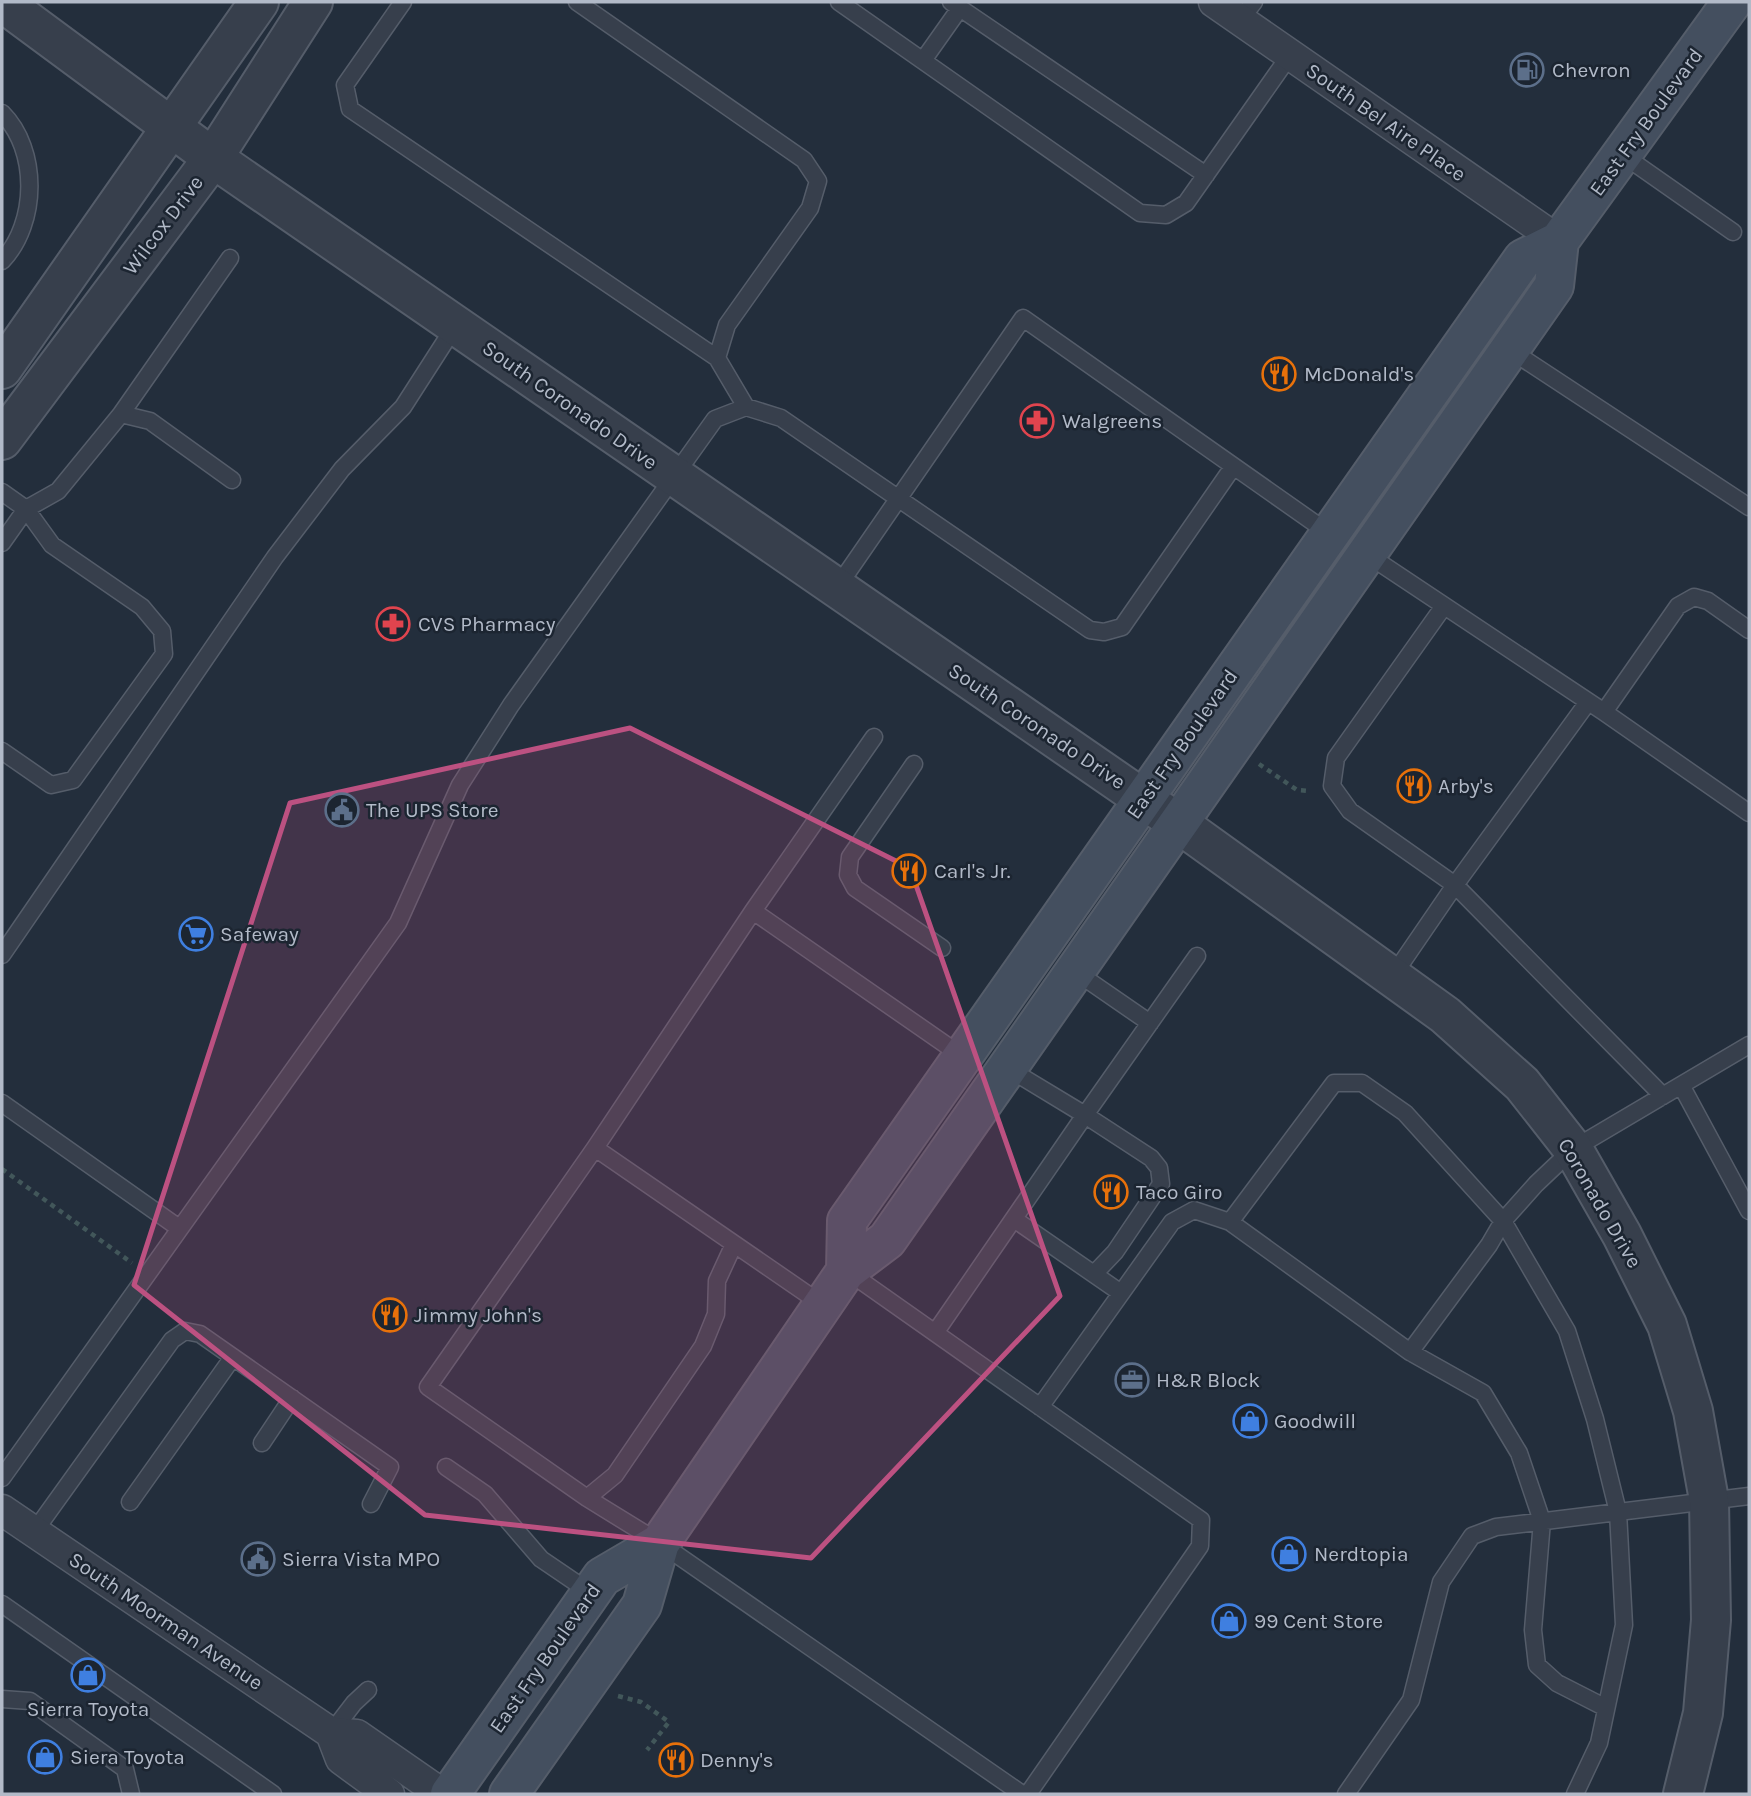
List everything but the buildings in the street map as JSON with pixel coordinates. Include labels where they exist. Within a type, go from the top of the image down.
[{"type":"main road","name":"East Fry Boulevard","points":[[846,1270],[846,1221],[1523,259],[1559,242],[1732,2]]},
{"type":"main road","name":"East Fry Boulevard","points":[[514,1790],[642,1605],[660,1543],[846,1270],[887,1240],[1554,286],[1559,242]]},
{"type":"main road","name":"East Fry Boulevard","points":[[450,1794],[603,1577],[660,1543]]},
{"type":"street","name":"South Coronado Drive","points":[[2,2],[213,158],[1143,799]]},
{"type":"street","points":[[2,369],[259,2]]},
{"type":"street","name":"Wilcox Drive","points":[[2,440],[213,158],[313,2]]},
{"type":"street","name":"South Bel Aire Place","points":[[1213,2],[1247,11],[1290,55],[1559,242]]},
{"type":"street","name":"Coronado Drive","points":[[1143,799],[1445,1015],[1522,1084],[1573,1149],[1622,1235],[1667,1325],[1693,1410],[1709,1500],[1711,1620],[1703,1713],[1683,1794]]},
{"type":"street","name":"South Moorman Avenue","points":[[2,1510],[331,1733],[357,1735],[442,1794]]},
{"type":"street","name":"South Moorman Avenue","points":[[331,1733],[341,1759],[388,1794]]},
{"type":"lane","points":[[403,2],[345,85],[350,109],[717,358],[747,407]]},
{"type":"lane","points":[[577,2],[804,160],[818,181],[810,208],[727,325],[717,358]]},
{"type":"lane","points":[[839,2],[1140,212],[1166,215],[1186,202],[1290,55]]},
{"type":"lane","points":[[923,59],[955,5],[1206,175]]},
{"type":"lane","points":[[2,113],[13,124],[25,150],[30,174],[22,229],[2,261]]},
{"type":"lane","points":[[1623,155],[1733,232]]},
{"type":"lane","points":[[2,543],[26,509],[58,491],[121,414],[230,258]]},
{"type":"lane","points":[[836,589],[1023,318],[1330,534]]},
{"type":"lane","points":[[2,955],[275,557],[342,469],[402,407],[455,326]]},
{"type":"lane","points":[[1510,350],[1749,507]]},
{"type":"lane","points":[[2,1478],[398,923],[460,785],[511,705],[676,478],[715,419],[747,407],[781,418],[1090,630],[1104,632],[1122,627],[1233,467]]},
{"type":"lane","points":[[121,414],[150,421],[232,481]]},
{"type":"lane","points":[[2,492],[26,509],[52,545],[142,607],[162,631],[164,654],[73,780],[51,785],[2,751]]},
{"type":"lane","points":[[1368,555],[1604,712],[1749,813]]},
{"type":"lane","points":[[1604,712],[1678,606],[1694,597],[1708,601],[1749,630]]},
{"type":"lane","points":[[1444,606],[1336,758],[1332,786],[1350,810],[1455,885],[1663,1096]]},
{"type":"lane","points":[[1392,977],[1588,702]]},
{"type":"lane","points":[[874,737],[753,911],[595,1148],[428,1387],[587,1498],[660,1543],[1022,1794]]},
{"type":"lane","points":[[914,764],[850,857],[848,874],[855,888],[942,948]]},
{"type":"lane","points":[[753,911],[962,1056]]},
{"type":"lane","points":[[934,1333],[1197,956]]},
{"type":"lane","points":[[1076,972],[1150,1023]]},
{"type":"lane","points":[[1410,1352],[1489,1245],[1503,1221],[1536,1184],[1573,1149],[1681,1085],[1747,1052]]},
{"type":"lane","points":[[1009,1069],[1151,1158],[1160,1168],[1161,1184],[1115,1252],[1094,1274]]},
{"type":"lane","points":[[1230,1222],[1334,1083],[1362,1083],[1405,1114],[1503,1221],[1567,1331],[1595,1419],[1618,1512],[1624,1625],[1599,1744],[1575,1794]]},
{"type":"lane","points":[[1681,1085],[1749,1211]]},
{"type":"lane","points":[[2,1104],[178,1228]]},
{"type":"lane","points":[[595,1148],[822,1305]]},
{"type":"lane","points":[[1040,1407],[1172,1222],[1194,1210],[1230,1222],[1410,1352],[1483,1393],[1519,1453],[1542,1521],[1533,1630],[1537,1665],[1557,1682],[1606,1709]]},
{"type":"lane","points":[[1014,1219],[1121,1293]]},
{"type":"lane","points":[[587,1498],[615,1475],[703,1346],[716,1314],[716,1281],[734,1244]]},
{"type":"lane","points":[[846,1270],[1201,1520],[1200,1546],[1028,1794]]},
{"type":"lane","points":[[34,1532],[172,1340],[185,1331],[200,1334],[390,1467],[372,1504]]},
{"type":"lane","points":[[130,1502],[233,1357]]},
{"type":"lane","points":[[262,1443],[292,1398]]},
{"type":"lane","points":[[446,1467],[485,1494],[541,1559],[591,1593]]},
{"type":"lane","points":[[1346,1794],[1411,1700],[1441,1582],[1472,1536],[1496,1527],[1749,1496]]},
{"type":"lane","points":[[2,1604],[273,1794]]},
{"type":"lane","points":[[331,1733],[354,1703],[368,1690]]},
{"type":"lane","points":[[2,1699],[30,1701],[125,1769],[131,1794]]},
{"type":"path","points":[[1255,762],[1297,790],[1308,791]]},
{"type":"path","points":[[2,1169],[147,1273]]},
{"type":"path","points":[[615,1694],[622,1699],[641,1702],[669,1722],[647,1750]]},
{"type":"highlighted area","points":[[630,728],[910,868],[1060,1296],[811,1558],[425,1515],[134,1285],[290,803]]},
{"type":"place","name":"Chevron","points":[[1527,70]]},
{"type":"place","name":"McDonald's","points":[[1279,374]]},
{"type":"place","name":"Walgreens","points":[[1037,421]]},
{"type":"place","name":"CVS Pharmacy","points":[[393,624]]},
{"type":"place","name":"Arby's","points":[[1414,786]]},
{"type":"place","name":"The UPS Store","points":[[342,810]]},
{"type":"place","name":"Carl's Jr.","points":[[909,871]]},
{"type":"place","name":"Safeway","points":[[196,934]]},
{"type":"place","name":"Taco Giro","points":[[1111,1192]]},
{"type":"place","name":"Jimmy John's","points":[[390,1315]]},
{"type":"place","name":"H&R Block","points":[[1132,1380]]},
{"type":"place","name":"Goodwill","points":[[1250,1421]]},
{"type":"place","name":"Nerdtopia","points":[[1289,1554]]},
{"type":"place","name":"Sierra Vista MPO","points":[[258,1559]]},
{"type":"place","name":"99 Cent Store","points":[[1229,1621]]},
{"type":"place","name":"Sierra Toyota","points":[[88,1675]]},
{"type":"place","name":"Siera Toyota","points":[[45,1757]]},
{"type":"place","name":"Denny's","points":[[676,1760]]}]
